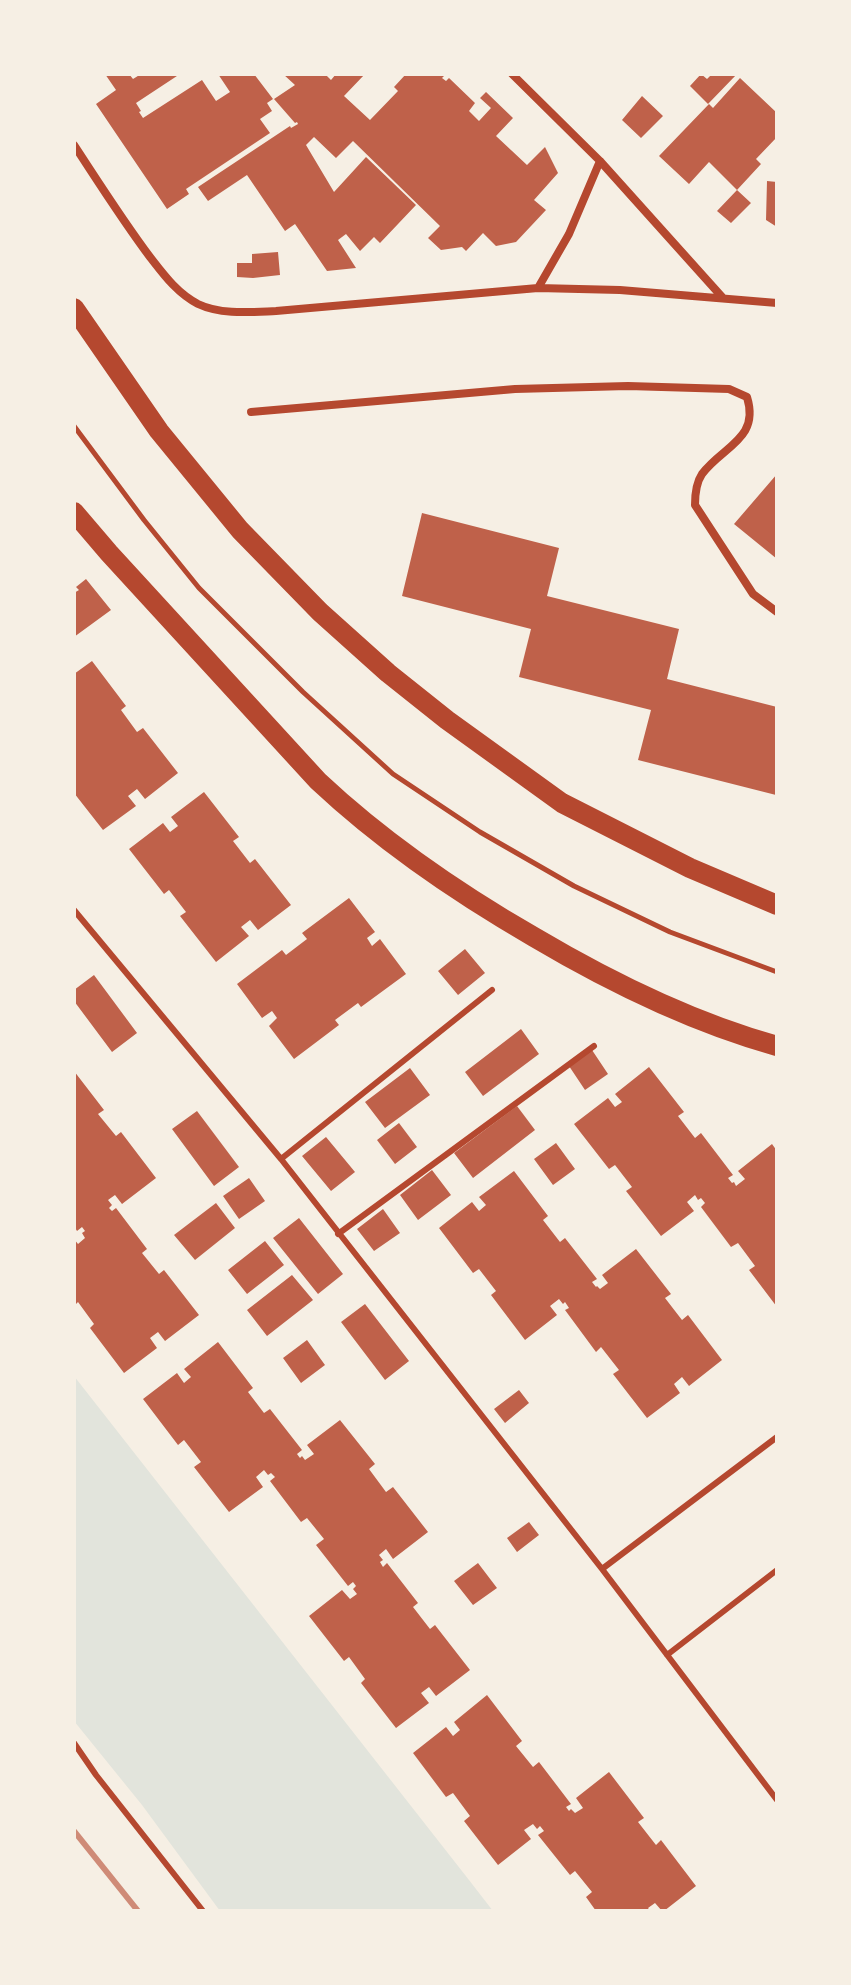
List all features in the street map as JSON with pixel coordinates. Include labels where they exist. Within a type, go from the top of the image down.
[{"type":"main road","points":[[74,308],[159,431],[240,530],[320,612],[388,673],[562,803],[690,868],[777,905]]},
{"type":"main road","points":[[74,512],[318,781],[353,814],[429,872],[475,903],[590,970],[672,1008],[777,1046]]},
{"type":"street","points":[[512,74],[600,161],[724,299]]},
{"type":"street","points":[[74,145],[169,281],[200,305],[239,312],[276,311],[538,288],[620,290],[777,303]]},
{"type":"street","points":[[538,288],[569,234],[600,161]]},
{"type":"street","points":[[251,412],[515,389],[628,386],[729,389],[747,397],[752,412],[745,433],[701,475],[695,492],[695,505],[753,594],[777,612]]},
{"type":"lane","points":[[74,910],[281,1159],[602,1569],[777,1800]]},
{"type":"lane","points":[[281,1159],[492,990]]},
{"type":"lane","points":[[338,1234],[594,1046]]},
{"type":"lane","points":[[602,1569],[777,1437]]},
{"type":"lane","points":[[667,1655],[777,1570]]},
{"type":"lane","points":[[74,1743],[203,1911]]},
{"type":"path","points":[[74,426],[199,588],[303,692],[393,774],[480,832],[574,886],[670,932],[777,972]]},
{"type":"shaded area","points":[[74,1376],[493,1911],[220,1911],[142,1805],[74,1721]]},
{"type":"building","points":[[105,74],[129,74],[133,79],[141,74],[180,74],[136,103],[143,118],[202,80],[216,101],[230,92],[218,74],[254,74],[273,99],[267,103],[272,111],[260,119],[270,133],[186,189],[189,194],[167,209],[96,104],[116,90]]},
{"type":"building","points":[[283,74],[325,74],[331,80],[336,74],[365,74],[344,96],[370,120],[398,91],[394,87],[406,74],[446,74],[442,78],[446,81],[449,78],[475,103],[469,111],[479,121],[491,108],[480,98],[486,92],[513,118],[496,136],[527,165],[545,147],[558,173],[534,200],[546,210],[516,242],[496,246],[483,233],[466,251],[462,247],[441,250],[428,238],[440,226],[353,141],[336,158],[314,137],[306,145],[334,192],[366,157],[416,205],[380,243],[374,237],[360,251],[346,234],[338,240],[356,268],[327,271],[295,224],[285,231],[247,175],[208,201],[198,187],[290,126],[298,124],[274,99],[295,85]]},
{"type":"building","points":[[701,74],[707,79],[712,74],[737,74],[708,104],[690,86]]},
{"type":"building","points":[[740,78],[777,113],[777,137],[756,159],[761,164],[737,190],[709,162],[689,184],[659,156],[709,104],[713,108]]},
{"type":"building","points":[[642,96],[663,116],[641,138],[622,120]]},
{"type":"building","points":[[767,181],[777,182],[777,227],[766,220]]},
{"type":"building","points":[[737,190],[751,203],[731,223],[717,211]]},
{"type":"building","points":[[278,252],[280,275],[237,277],[237,263],[252,263],[252,254]]},
{"type":"building","points":[[777,474],[777,559],[734,524]]},
{"type":"building","points":[[422,513],[559,548],[547,596],[679,629],[667,679],[777,707],[776,795],[638,760],[651,710],[519,677],[531,629],[402,596]]},
{"type":"building","points":[[86,579],[111,610],[74,637],[74,593]]},
{"type":"building","points":[[92,661],[126,706],[121,710],[137,732],[143,728],[178,773],[145,799],[137,789],[128,796],[136,806],[103,830],[74,793],[74,674]]},
{"type":"building","points":[[204,792],[239,837],[233,841],[250,863],[255,859],[291,905],[258,930],[250,920],[241,927],[249,936],[216,962],[180,916],[186,912],[169,890],[164,894],[129,849],[163,823],[170,832],[178,826],[171,817]]},
{"type":"building","points":[[349,898],[375,932],[367,938],[372,946],[380,939],[406,974],[361,1007],[358,1003],[335,1020],[339,1025],[294,1059],[269,1026],[277,1018],[272,1011],[262,1018],[237,984],[282,950],[286,955],[307,939],[302,933]]},
{"type":"building","points":[[465,949],[485,973],[458,995],[438,971]]},
{"type":"building","points":[[94,975],[137,1033],[112,1052],[74,1001],[74,990]]},
{"type":"building","points":[[521,1029],[539,1054],[483,1096],[465,1072]]},
{"type":"building","points":[[592,1050],[608,1074],[585,1090],[569,1066]]},
{"type":"building","points":[[649,1067],[684,1112],[678,1116],[695,1138],[701,1133],[733,1175],[728,1178],[736,1186],[745,1179],[738,1171],[772,1144],[777,1151],[777,1307],[749,1270],[755,1266],[738,1243],[731,1247],[701,1207],[705,1203],[701,1198],[698,1200],[695,1195],[687,1202],[694,1211],[661,1236],[626,1191],[632,1187],[615,1165],[609,1169],[574,1124],[608,1098],[615,1107],[622,1102],[615,1094]]},
{"type":"building","points":[[410,1068],[430,1095],[385,1128],[365,1102]]},
{"type":"building","points":[[74,1071],[104,1110],[98,1114],[116,1136],[121,1132],[156,1178],[122,1204],[115,1195],[108,1200],[112,1205],[109,1208],[112,1211],[116,1208],[147,1249],[142,1253],[159,1274],[164,1270],[199,1315],[165,1341],[158,1332],[150,1338],[157,1348],[124,1373],[90,1328],[94,1324],[78,1302],[74,1306],[74,1239],[78,1244],[85,1238],[82,1233],[85,1231],[82,1227],[77,1231],[74,1226]]},
{"type":"building","points":[[517,1106],[535,1130],[473,1178],[454,1153]]},
{"type":"building","points":[[197,1111],[239,1167],[214,1186],[172,1129]]},
{"type":"building","points":[[399,1123],[417,1147],[395,1164],[377,1140]]},
{"type":"building","points":[[326,1137],[355,1172],[331,1191],[302,1156]]},
{"type":"building","points":[[556,1143],[575,1169],[553,1185],[534,1159]]},
{"type":"building","points":[[432,1170],[451,1195],[418,1220],[400,1195]]},
{"type":"building","points":[[514,1171],[548,1216],[543,1220],[560,1242],[565,1238],[597,1279],[592,1282],[596,1287],[600,1289],[608,1283],[602,1275],[636,1249],[671,1294],[665,1298],[682,1320],[688,1315],[722,1360],[689,1386],[682,1377],[674,1384],[680,1393],[647,1418],[613,1374],[619,1370],[601,1347],[596,1352],[565,1310],[569,1308],[565,1302],[563,1304],[559,1299],[550,1306],[557,1315],[525,1340],[491,1295],[496,1291],[479,1269],[473,1273],[439,1228],[472,1202],[479,1211],[486,1205],[479,1197]]},
{"type":"building","points":[[249,1178],[265,1201],[239,1219],[223,1196]]},
{"type":"building","points":[[216,1203],[235,1228],[195,1260],[174,1235]]},
{"type":"building","points":[[383,1209],[400,1233],[374,1251],[357,1229]]},
{"type":"building","points":[[299,1218],[343,1274],[318,1294],[273,1238]]},
{"type":"building","points":[[265,1241],[284,1265],[247,1294],[228,1270]]},
{"type":"building","points":[[292,1275],[313,1300],[267,1336],[247,1310]]},
{"type":"building","points":[[365,1304],[409,1361],[385,1380],[341,1322]]},
{"type":"building","points":[[307,1340],[325,1365],[301,1383],[283,1358]]},
{"type":"building","points":[[218,1342],[253,1388],[248,1392],[264,1413],[270,1409],[302,1450],[297,1454],[300,1458],[302,1456],[305,1460],[314,1454],[307,1445],[340,1420],[375,1464],[369,1469],[386,1492],[393,1487],[428,1532],[393,1559],[386,1549],[379,1555],[383,1560],[380,1562],[383,1567],[387,1563],[418,1603],[413,1607],[430,1629],[435,1625],[470,1670],[436,1696],[429,1687],[421,1693],[429,1703],[396,1728],[361,1683],[365,1679],[349,1657],[344,1661],[309,1616],[342,1590],[350,1599],[357,1594],[353,1582],[348,1586],[316,1545],[324,1539],[307,1518],[301,1522],[270,1481],[275,1477],[264,1470],[256,1477],[263,1487],[229,1512],[194,1467],[201,1462],[184,1440],[178,1445],[143,1399],[177,1373],[184,1383],[191,1377],[184,1369]]},
{"type":"building","points":[[519,1390],[529,1403],[505,1423],[494,1409]]},
{"type":"building","points":[[529,1522],[539,1535],[517,1552],[507,1538]]},
{"type":"building","points":[[478,1563],[497,1588],[473,1605],[454,1581]]},
{"type":"building","points":[[487,1695],[522,1741],[516,1746],[533,1767],[539,1762],[571,1804],[566,1807],[569,1811],[571,1809],[575,1813],[583,1808],[576,1798],[609,1772],[644,1818],[638,1822],[656,1845],[661,1840],[696,1886],[664,1911],[655,1903],[648,1908],[650,1911],[596,1911],[586,1897],[592,1892],[575,1871],[570,1875],[538,1835],[544,1831],[533,1824],[524,1830],[531,1839],[498,1865],[464,1821],[470,1816],[453,1793],[446,1797],[413,1753],[446,1727],[453,1736],[460,1730],[454,1722]]},
{"type":"railway","points":[[74,1831],[138,1911]]}]
